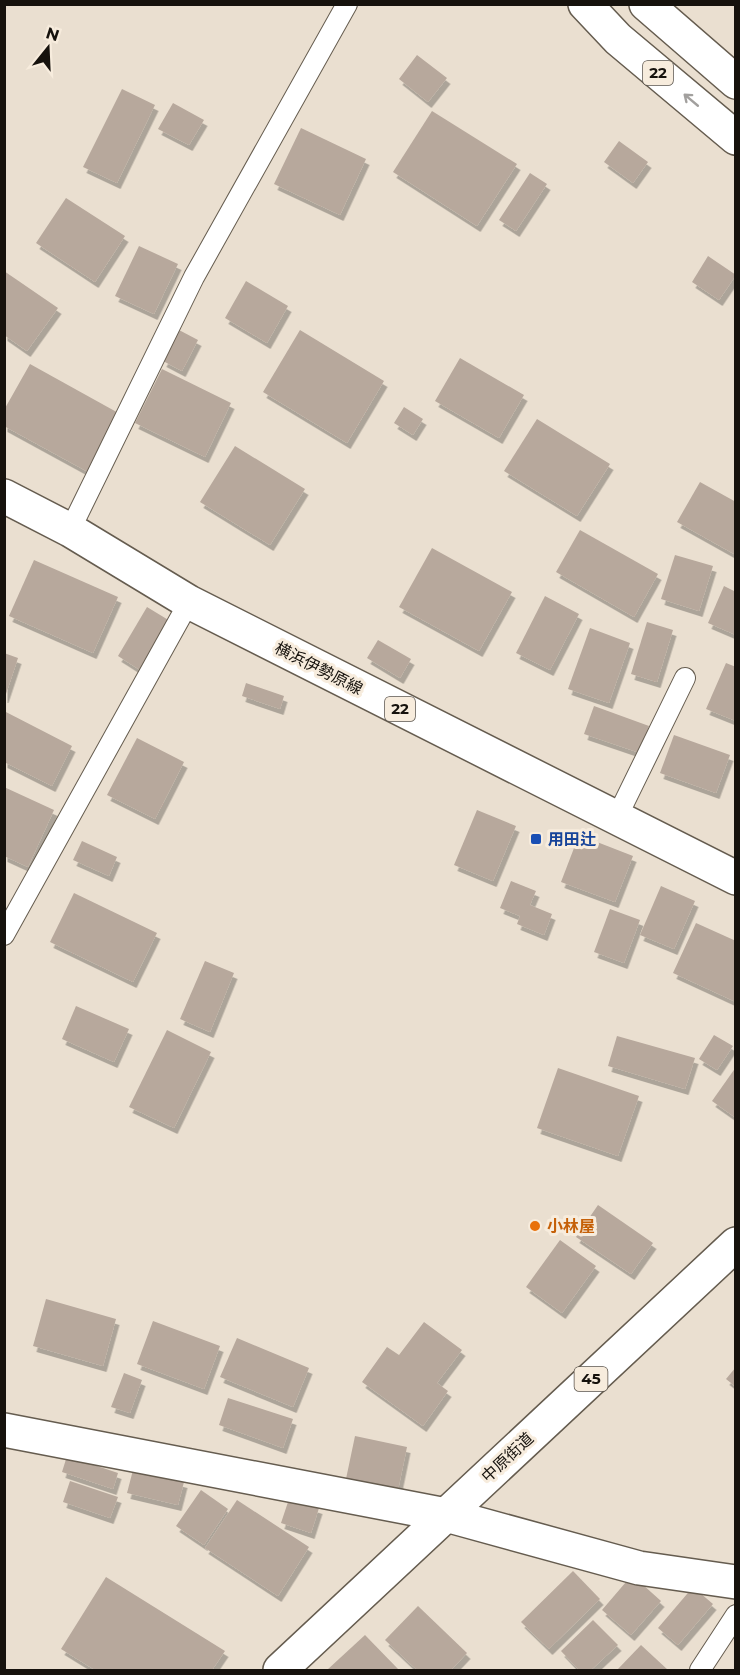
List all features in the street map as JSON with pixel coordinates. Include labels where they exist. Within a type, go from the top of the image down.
[{"type":"main road","name":"22","points":[[585,4],[618,39],[735,138]]},
{"type":"main road","name":"22","points":[[646,4],[735,82]]},
{"type":"main road","name":"横浜伊勢原線","points":[[4,496],[70,530],[189,602],[735,878]]},
{"type":"main road","name":"中原街道","points":[[280,1671],[735,1244]]},
{"type":"main road","points":[[4,1430],[446,1515],[639,1568],[735,1582]]},
{"type":"lane","points":[[70,530],[194,277],[347,4]]},
{"type":"lane","points":[[4,935],[189,602]]},
{"type":"lane","points":[[616,819],[685,678]]},
{"type":"lane","points":[[700,1671],[735,1615]]},
{"type":"building","points":[[417,55],[447,78],[428,102],[399,79]]},
{"type":"building","points":[[122,89],[155,105],[117,183],[83,167]]},
{"type":"building","points":[[173,103],[204,120],[189,145],[158,129]]},
{"type":"building","points":[[432,111],[517,164],[477,226],[393,172]]},
{"type":"building","points":[[301,128],[366,159],[340,215],[274,184]]},
{"type":"building","points":[[619,141],[648,162],[633,183],[604,162]]},
{"type":"building","points":[[530,173],[547,184],[516,231],[499,220]]},
{"type":"building","points":[[66,198],[125,236],[95,282],[36,243]]},
{"type":"building","points":[[139,246],[178,264],[154,314],[115,296]]},
{"type":"building","points":[[708,256],[736,275],[719,300],[692,282]]},
{"type":"building","points":[[4,271],[58,308],[27,351],[4,335]]},
{"type":"building","points":[[246,281],[288,306],[267,343],[225,318]]},
{"type":"building","points":[[179,330],[198,340],[182,371],[163,361]]},
{"type":"building","points":[[300,330],[384,381],[347,443],[263,392]]},
{"type":"building","points":[[460,358],[524,395],[499,438],[435,401]]},
{"type":"building","points":[[30,364],[122,415],[90,473],[4,426],[4,410]]},
{"type":"building","points":[[162,369],[231,403],[205,457],[135,423]]},
{"type":"building","points":[[404,407],[423,419],[413,435],[394,423]]},
{"type":"building","points":[[537,419],[610,464],[577,516],[504,471]]},
{"type":"building","points":[[235,446],[305,489],[270,545],[200,502]]},
{"type":"building","points":[[700,482],[736,502],[736,555],[677,522]]},
{"type":"building","points":[[580,530],[658,574],[634,617],[556,572]]},
{"type":"building","points":[[432,548],[512,592],[479,651],[399,607]]},
{"type":"building","points":[[675,555],[713,566],[699,611],[661,599]]},
{"type":"building","points":[[34,560],[118,597],[93,653],[9,616]]},
{"type":"building","points":[[724,586],[736,592],[736,635],[708,623]]},
{"type":"building","points":[[545,596],[579,614],[550,670],[516,653]]},
{"type":"building","points":[[147,607],[170,621],[140,670],[118,656]]},
{"type":"building","points":[[647,622],[673,630],[657,682],[631,674]]},
{"type":"building","points":[[590,628],[630,643],[609,703],[568,689]]},
{"type":"building","points":[[378,640],[411,659],[400,678],[367,658]]},
{"type":"building","points":[[4,653],[18,658],[5,697],[4,697]]},
{"type":"building","points":[[726,663],[736,667],[736,721],[706,709]]},
{"type":"building","points":[[246,683],[284,696],[280,709],[242,696]]},
{"type":"building","points":[[594,706],[649,726],[640,753],[584,734]]},
{"type":"building","points":[[4,711],[72,746],[52,786],[4,762]]},
{"type":"building","points":[[674,735],[730,755],[716,793],[660,773]]},
{"type":"building","points":[[137,738],[184,762],[155,819],[107,795]]},
{"type":"building","points":[[4,787],[54,810],[28,867],[4,856]]},
{"type":"building","points":[[477,810],[516,826],[493,881],[454,865]]},
{"type":"building","points":[[579,835],[633,856],[615,902],[561,882]]},
{"type":"building","points":[[82,841],[117,857],[109,876],[73,860]]},
{"type":"building","points":[[511,881],[536,891],[530,905],[552,914],[544,935],[517,924],[520,916],[500,908]]},
{"type":"building","points":[[661,886],[695,901],[674,949],[640,935]]},
{"type":"building","points":[[74,893],[157,933],[133,982],[50,942]]},
{"type":"building","points":[[610,909],[640,920],[624,963],[594,952]]},
{"type":"building","points":[[696,923],[736,941],[736,1002],[673,973]]},
{"type":"building","points":[[205,961],[234,973],[210,1032],[180,1019]]},
{"type":"building","points":[[76,1006],[129,1029],[114,1062],[62,1039]]},
{"type":"building","points":[[167,1030],[211,1052],[174,1128],[129,1107]]},
{"type":"building","points":[[714,1035],[733,1046],[717,1070],[699,1059]]},
{"type":"building","points":[[617,1036],[695,1058],[685,1089],[608,1066]]},
{"type":"building","points":[[736,1067],[736,1118],[712,1101]]},
{"type":"building","points":[[558,1068],[639,1096],[618,1156],[537,1128]]},
{"type":"building","points":[[598,1205],[653,1243],[631,1274],[576,1237]]},
{"type":"building","points":[[560,1240],[596,1266],[562,1313],[526,1287]]},
{"type":"building","points":[[46,1299],[116,1319],[103,1366],[33,1346]]},
{"type":"building","points":[[153,1321],[220,1346],[204,1389],[137,1364]]},
{"type":"building","points":[[424,1322],[462,1350],[437,1383],[448,1391],[423,1426],[362,1382],[387,1347],[399,1355]]},
{"type":"building","points":[[237,1338],[309,1368],[293,1407],[220,1377]]},
{"type":"building","points":[[736,1367],[736,1387],[726,1379]]},
{"type":"building","points":[[124,1373],[142,1380],[130,1413],[111,1407]]},
{"type":"building","points":[[228,1398],[293,1419],[283,1448],[219,1425]]},
{"type":"building","points":[[355,1436],[407,1447],[398,1490],[346,1479]]},
{"type":"building","points":[[67,1456],[118,1473],[113,1489],[62,1472]]},
{"type":"building","points":[[133,1470],[184,1482],[178,1505],[127,1493]]},
{"type":"building","points":[[70,1481],[118,1497],[110,1518],[63,1502]]},
{"type":"building","points":[[201,1490],[228,1509],[204,1545],[176,1526]]},
{"type":"building","points":[[289,1499],[319,1508],[311,1533],[281,1523]]},
{"type":"building","points":[[237,1500],[309,1547],[278,1596],[205,1548]]},
{"type":"building","points":[[573,1571],[600,1599],[549,1649],[521,1622]]},
{"type":"building","points":[[632,1575],[661,1601],[631,1635],[602,1610]]},
{"type":"building","points":[[106,1577],[225,1651],[212,1670],[95,1670],[61,1649]]},
{"type":"building","points":[[693,1587],[713,1604],[678,1645],[658,1628]]},
{"type":"building","points":[[418,1606],[467,1653],[451,1670],[417,1670],[385,1640]]},
{"type":"building","points":[[593,1620],[618,1645],[591,1670],[579,1670],[561,1651]]},
{"type":"building","points":[[365,1635],[399,1670],[327,1670]]},
{"type":"building","points":[[641,1645],[668,1670],[617,1670]]},
{"type":"place","name":"用田辻","points":[[536,839]]},
{"type":"place","name":"小林屋","points":[[535,1226]]}]
